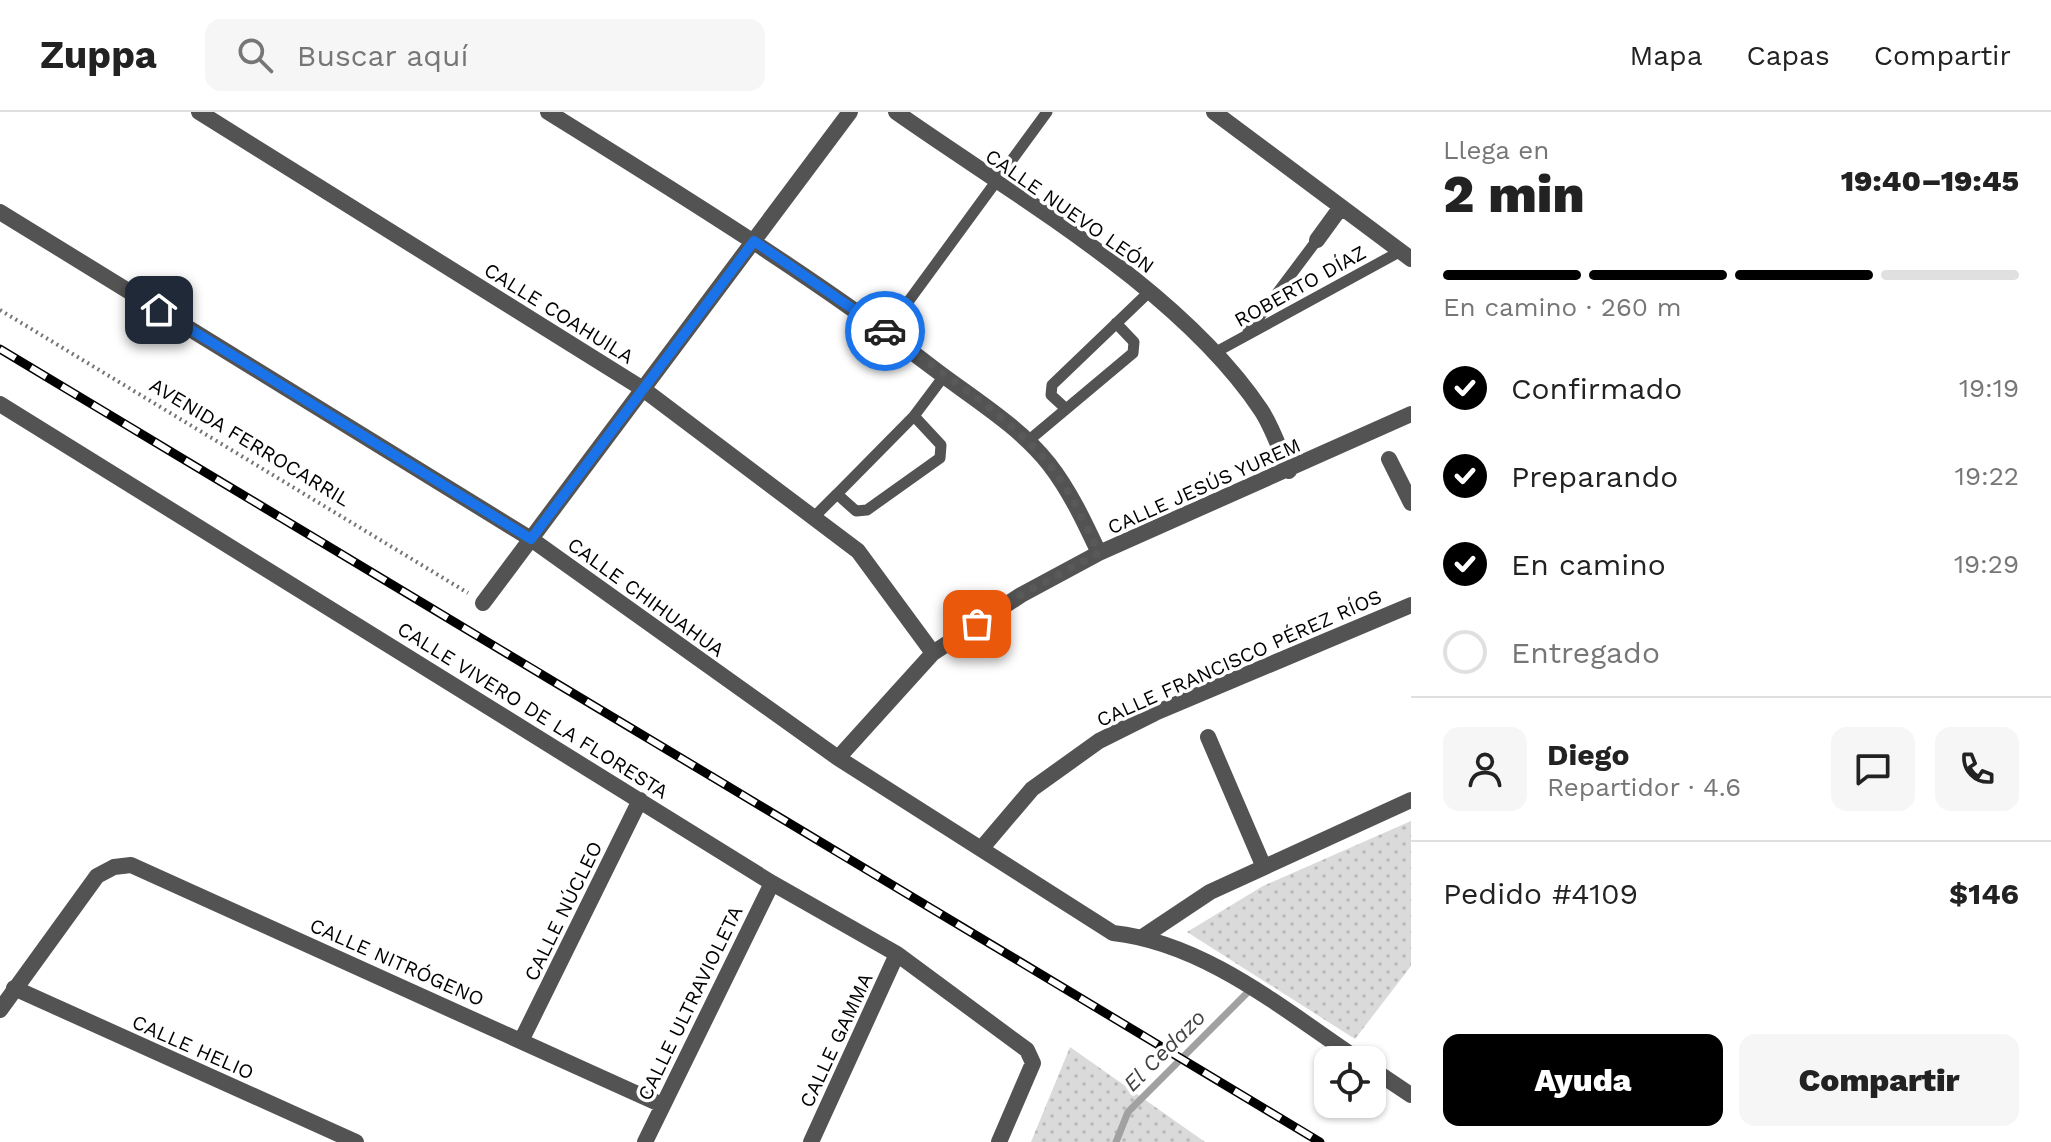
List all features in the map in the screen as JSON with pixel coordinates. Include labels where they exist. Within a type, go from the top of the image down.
[{"type":"street","name":"CALLE COAHUILA","points":[[199,112],[643,389],[858,551],[933,653]]},
{"type":"street","points":[[548,112],[754,241],[886,332],[1028,441],[1049,464],[1077,507],[1099,553]]},
{"type":"street","points":[[483,603],[850,112]]},
{"type":"street","name":"CALLE NUEVO LEÓN","points":[[896,112],[1128,274],[1216,352],[1263,412],[1289,471]]},
{"type":"street","points":[[1214,112],[1406,255]]},
{"type":"street","points":[[1317,240],[1341,207]]},
{"type":"street","name":"CALLE CHIHUAHUA","points":[[0,212],[531,539],[838,758],[1113,933],[1144,936],[1179,949],[1245,984],[1338,1046]]},
{"type":"street","name":"CALLE VIVERO DE LA FLORESTA","points":[[0,404],[772,883],[897,954],[1027,1050],[1033,1063],[999,1142]]},
{"type":"street","name":"CALLE JESÚS YUREM","points":[[838,758],[933,653],[1021,595],[1099,553],[1289,471],[1411,414]]},
{"type":"street","points":[[1389,459],[1411,503]]},
{"type":"street","name":"CALLE FRANCISCO PÉREZ RÍOS","points":[[981,849],[1032,789],[1099,741],[1155,713],[1411,605]]},
{"type":"street","points":[[1208,737],[1263,865]]},
{"type":"street","name":"CALLE NÚCLEO","points":[[522,1039],[640,800]]},
{"type":"street","points":[[1144,936],[1210,892],[1263,865],[1411,800]]},
{"type":"street","name":"CALLE NITRÓGENO","points":[[14,988],[97,876],[114,867],[131,865],[522,1039],[662,1105]]},
{"type":"street","name":"CALLE ULTRAVIOLETA","points":[[645,1142],[772,883]]},
{"type":"street","name":"CALLE GAMMA","points":[[811,1142],[897,954]]},
{"type":"street","points":[[0,1010],[14,988]]},
{"type":"street","name":"CALLE HELIO","points":[[14,988],[356,1142]]},
{"type":"street","points":[[1386,1078],[1411,1095]]},
{"type":"lane","points":[[886,332],[1047,112]]},
{"type":"lane","points":[[1245,336],[1317,240]]},
{"type":"lane","name":"ROBERTO DÍAZ","points":[[1216,352],[1406,255]]},
{"type":"lane","points":[[1064,407],[1051,395],[1052,385],[1149,292]]},
{"type":"lane","points":[[1028,441],[1064,407],[1133,353],[1134,342],[1116,323]]},
{"type":"lane","points":[[813,518],[914,416],[944,376]]},
{"type":"lane","points":[[837,494],[862,512],[940,458],[941,445],[914,416]]},
{"type":"path","name":"AVENIDA FERROCARRIL","points":[[0,310],[483,603]]},
{"type":"shaded area","points":[[1411,821],[1411,966],[1355,1039],[1187,932],[1263,886]]},
{"type":"shaded area","points":[[1070,1047],[1205,1142],[1031,1142]]},
{"type":"waterway","name":"El Cedazo","points":[[1116,1142],[1128,1112],[1249,991]]},
{"type":"railway","points":[[0,349],[1320,1142]]},
{"type":"way so far","points":[[885,331],[1028,441],[1049,464],[1077,507],[1099,553],[1021,595],[977,624]]},
{"type":"route","points":[[159,310],[531,539],[754,241],[885,331]]}]
